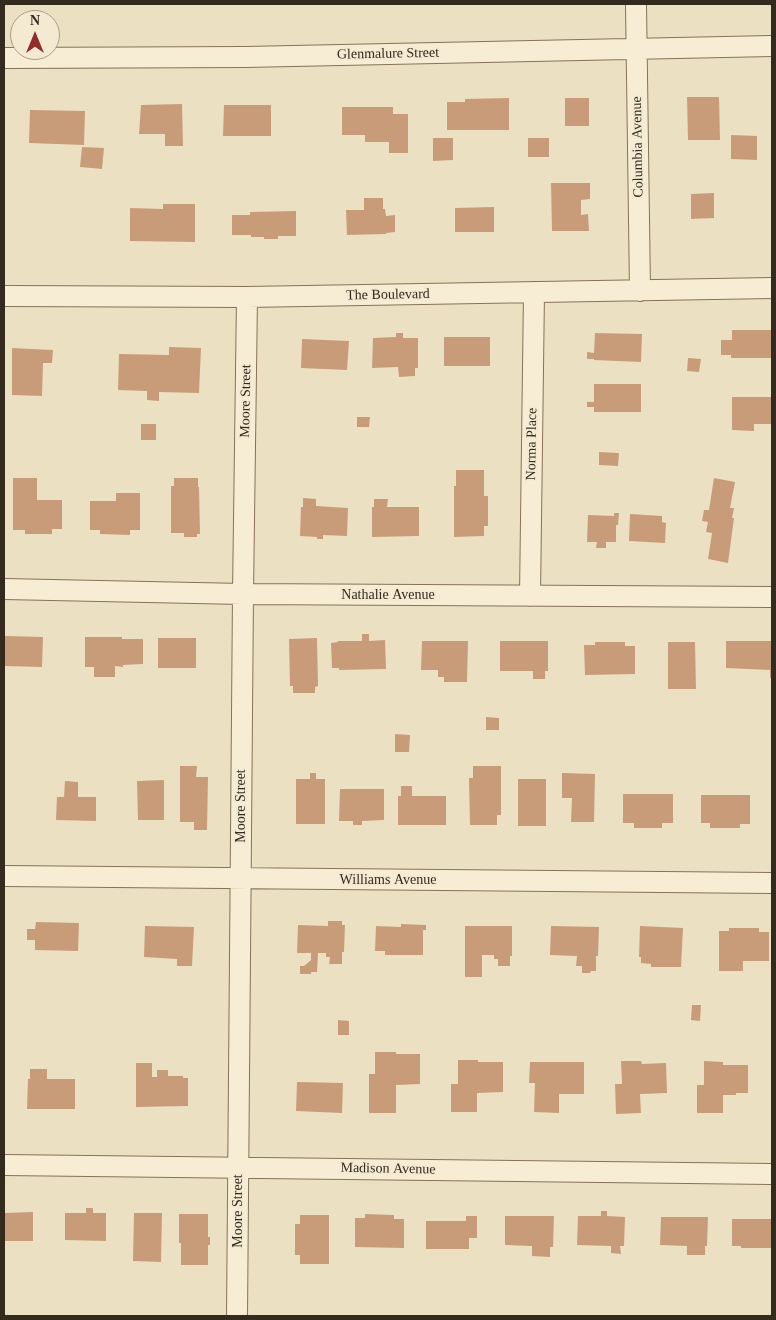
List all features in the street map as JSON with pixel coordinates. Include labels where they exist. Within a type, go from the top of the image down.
[{"type":"street","name":"Columbia Avenue","points":[[636,4],[640,291]]},
{"type":"street","name":"Glenmalure Street","points":[[4,58],[244,57],[772,46]]},
{"type":"street","name":"The Boulevard","points":[[4,296],[247,297],[772,288]]},
{"type":"street","name":"Norma Place","points":[[530,596],[534,292]]},
{"type":"street","name":"Moore Street","points":[[237,1316],[247,297]]},
{"type":"street","name":"Nathalie Avenue","points":[[4,589],[243,594],[772,597]]},
{"type":"street","name":"Williams Avenue","points":[[4,876],[772,883]]},
{"type":"street","name":"Madison Avenue","points":[[4,1165],[772,1174]]},
{"type":"building","points":[[687,97],[719,97],[720,140],[688,140]]},
{"type":"building","points":[[509,98],[509,130],[447,130],[447,102],[465,102],[465,99]]},
{"type":"building","points":[[565,98],[589,98],[589,126],[565,126]]},
{"type":"building","points":[[182,104],[183,146],[165,146],[165,134],[139,134],[141,105]]},
{"type":"building","points":[[224,105],[271,105],[271,136],[223,136]]},
{"type":"building","points":[[342,107],[393,107],[393,114],[408,114],[408,153],[389,153],[389,142],[365,142],[365,135],[342,135]]},
{"type":"building","points":[[30,110],[85,111],[84,145],[29,143]]},
{"type":"building","points":[[731,135],[757,136],[757,160],[731,159]]},
{"type":"building","points":[[433,138],[453,138],[453,160],[433,161]]},
{"type":"building","points":[[528,138],[549,138],[549,157],[528,157]]},
{"type":"building","points":[[82,147],[104,148],[102,169],[80,167]]},
{"type":"building","points":[[551,183],[590,183],[590,199],[581,200],[581,215],[588,214],[589,231],[552,231]]},
{"type":"building","points":[[714,193],[714,218],[691,219],[691,194]]},
{"type":"building","points":[[364,198],[383,198],[383,209],[385,209],[386,216],[395,215],[395,232],[347,235],[346,210],[364,210]]},
{"type":"building","points":[[163,204],[195,204],[195,242],[130,241],[130,208],[163,209]]},
{"type":"building","points":[[494,207],[494,232],[455,232],[455,208]]},
{"type":"building","points":[[296,211],[296,236],[278,236],[278,239],[264,239],[264,237],[251,237],[251,235],[232,235],[232,215],[250,215],[250,212]]},
{"type":"building","points":[[732,330],[772,330],[772,358],[731,358],[731,355],[721,355],[721,340],[732,340]]},
{"type":"building","points":[[396,333],[403,333],[403,338],[418,338],[418,368],[415,368],[415,376],[399,377],[398,367],[372,368],[373,338],[396,337]]},
{"type":"building","points":[[595,333],[642,334],[641,362],[587,359],[587,352],[594,353]]},
{"type":"building","points":[[444,337],[490,337],[490,366],[444,366]]},
{"type":"building","points":[[302,339],[349,341],[347,370],[301,368]]},
{"type":"building","points":[[169,347],[201,348],[199,393],[159,392],[159,401],[147,400],[147,391],[118,390],[119,354],[169,355]]},
{"type":"building","points":[[12,348],[53,350],[52,363],[43,363],[42,396],[12,395]]},
{"type":"building","points":[[688,358],[701,359],[699,372],[687,371]]},
{"type":"building","points":[[594,384],[641,384],[641,412],[594,412],[594,407],[587,407],[587,402],[594,402]]},
{"type":"building","points":[[732,397],[772,397],[772,424],[754,424],[754,431],[732,430]]},
{"type":"building","points":[[357,417],[370,417],[369,427],[357,427]]},
{"type":"building","points":[[141,424],[156,424],[156,440],[141,440]]},
{"type":"building","points":[[599,452],[619,453],[618,466],[599,465]]},
{"type":"building","points":[[456,470],[484,470],[484,496],[488,496],[488,526],[484,526],[484,536],[454,537],[454,486],[456,486]]},
{"type":"building","points":[[13,478],[37,478],[37,500],[62,500],[62,529],[52,529],[52,534],[25,534],[25,530],[13,530]]},
{"type":"building","points":[[174,478],[198,478],[200,534],[197,534],[197,537],[184,537],[184,533],[171,533],[171,486],[174,486]]},
{"type":"building","points":[[714,478],[735,482],[730,508],[734,508],[732,518],[734,518],[728,563],[708,559],[712,533],[706,532],[708,522],[702,521],[704,510],[709,510]]},
{"type":"building","points":[[116,493],[140,493],[140,530],[130,530],[130,535],[100,534],[100,530],[90,530],[90,501],[116,501]]},
{"type":"building","points":[[303,498],[316,499],[316,506],[348,508],[347,536],[323,535],[323,539],[317,539],[317,537],[300,536]]},
{"type":"building","points":[[374,499],[388,499],[387,507],[419,507],[419,536],[372,537],[372,507],[374,507]]},
{"type":"building","points":[[614,513],[619,513],[618,525],[616,525],[616,542],[606,542],[606,548],[596,548],[597,542],[587,542],[588,515],[614,516]]},
{"type":"building","points":[[630,514],[662,516],[662,522],[666,523],[665,543],[629,541]]},
{"type":"building","points":[[362,634],[369,634],[369,641],[385,640],[386,669],[339,670],[339,668],[332,668],[331,643],[338,641],[362,641]]},
{"type":"building","points":[[5,636],[43,637],[42,667],[4,666]]},
{"type":"building","points":[[85,637],[143,639],[143,664],[123,665],[123,667],[115,666],[115,677],[94,677],[94,667],[85,667]]},
{"type":"building","points":[[158,638],[196,638],[196,668],[158,668]]},
{"type":"building","points":[[317,638],[318,686],[315,687],[315,693],[293,693],[293,686],[290,686],[289,639]]},
{"type":"building","points":[[422,641],[468,641],[467,682],[444,682],[444,677],[438,677],[438,670],[421,670]]},
{"type":"building","points":[[500,641],[548,641],[548,671],[545,671],[545,679],[533,679],[533,671],[500,671]]},
{"type":"building","points":[[726,641],[772,641],[772,678],[770,678],[770,670],[726,668]]},
{"type":"building","points":[[595,642],[625,642],[625,646],[635,646],[635,674],[585,675],[584,645],[595,645]]},
{"type":"building","points":[[668,642],[695,642],[696,689],[668,689]]},
{"type":"building","points":[[486,717],[499,718],[499,730],[486,730]]},
{"type":"building","points":[[395,734],[410,735],[409,752],[395,752]]},
{"type":"building","points":[[180,766],[197,766],[196,777],[208,777],[207,830],[194,830],[194,822],[180,822]]},
{"type":"building","points":[[473,766],[501,766],[501,815],[497,815],[497,825],[470,825],[469,778],[473,778]]},
{"type":"building","points":[[310,773],[316,773],[316,779],[325,779],[325,824],[296,824],[296,779],[310,779]]},
{"type":"building","points":[[562,773],[595,774],[594,822],[571,822],[572,798],[562,798]]},
{"type":"building","points":[[518,779],[546,779],[546,826],[518,826]]},
{"type":"building","points":[[164,780],[164,820],[138,820],[137,781]]},
{"type":"building","points":[[65,781],[78,782],[78,797],[96,797],[96,821],[56,820],[57,797],[64,797]]},
{"type":"building","points":[[401,786],[412,786],[412,796],[446,796],[446,825],[398,825],[398,796],[401,796]]},
{"type":"building","points":[[340,789],[384,789],[384,820],[362,821],[362,825],[353,825],[353,821],[339,821]]},
{"type":"building","points":[[623,794],[673,794],[673,823],[662,823],[662,828],[634,828],[634,823],[623,823]]},
{"type":"building","points":[[701,795],[750,795],[750,824],[740,824],[740,828],[710,828],[710,823],[701,823]]},
{"type":"building","points":[[328,921],[342,921],[342,925],[345,925],[342,964],[329,964],[330,957],[326,957],[326,953],[318,953],[317,972],[300,974],[300,966],[304,966],[311,960],[311,953],[297,953],[298,925],[328,926]]},
{"type":"building","points":[[36,922],[79,923],[78,951],[35,950],[35,940],[27,940],[27,929],[35,929]]},
{"type":"building","points":[[401,924],[426,925],[426,930],[423,930],[423,955],[385,955],[385,951],[375,951],[376,926],[401,927]]},
{"type":"building","points":[[145,926],[194,927],[192,966],[177,966],[177,959],[144,957]]},
{"type":"building","points":[[465,926],[512,926],[510,966],[498,966],[498,959],[494,959],[494,955],[482,955],[482,977],[465,977]]},
{"type":"building","points":[[551,926],[599,927],[596,971],[582,973],[582,966],[576,966],[577,956],[550,955]]},
{"type":"building","points":[[640,926],[683,928],[681,967],[651,967],[651,964],[641,963],[641,957],[639,957]]},
{"type":"building","points":[[729,928],[759,928],[759,932],[769,932],[769,961],[743,961],[743,971],[719,971],[719,931],[729,931]]},
{"type":"building","points":[[692,1005],[701,1005],[700,1021],[691,1020]]},
{"type":"building","points":[[338,1020],[349,1021],[349,1035],[338,1035]]},
{"type":"building","points":[[375,1052],[420,1054],[420,1084],[396,1085],[396,1113],[369,1113],[369,1074],[375,1074]]},
{"type":"building","points":[[458,1060],[503,1062],[503,1092],[477,1093],[477,1112],[451,1112],[451,1084],[458,1084]]},
{"type":"building","points":[[621,1061],[641,1061],[642,1064],[666,1063],[667,1093],[640,1094],[641,1113],[616,1114],[615,1084],[622,1084]]},
{"type":"building","points":[[704,1061],[723,1062],[723,1065],[748,1065],[748,1093],[723,1095],[723,1113],[697,1113],[697,1085],[704,1085]]},
{"type":"building","points":[[530,1062],[584,1062],[584,1094],[559,1094],[559,1113],[534,1112],[535,1083],[529,1083]]},
{"type":"building","points":[[136,1063],[152,1063],[152,1077],[157,1077],[157,1070],[168,1070],[168,1076],[188,1078],[188,1106],[136,1107]]},
{"type":"building","points":[[30,1069],[47,1069],[47,1079],[75,1079],[75,1109],[27,1109]]},
{"type":"building","points":[[297,1082],[343,1083],[342,1113],[296,1111]]},
{"type":"building","points":[[86,1208],[93,1208],[93,1213],[106,1213],[106,1241],[65,1240],[65,1213],[86,1213]]},
{"type":"building","points":[[601,1211],[607,1211],[607,1216],[625,1217],[624,1246],[620,1246],[621,1254],[611,1253],[611,1246],[577,1245],[578,1216],[601,1216]]},
{"type":"building","points":[[33,1212],[33,1241],[4,1241],[4,1213]]},
{"type":"building","points":[[134,1213],[162,1213],[161,1262],[133,1261]]},
{"type":"building","points":[[179,1214],[208,1214],[210,1245],[208,1245],[208,1265],[181,1265]]},
{"type":"building","points":[[365,1214],[394,1215],[394,1219],[404,1219],[404,1248],[355,1247],[355,1218],[365,1218]]},
{"type":"building","points":[[300,1215],[329,1215],[329,1264],[300,1264],[300,1255],[295,1255],[295,1224],[300,1224]]},
{"type":"building","points":[[466,1216],[477,1216],[477,1238],[469,1238],[469,1249],[426,1249],[426,1221],[466,1221]]},
{"type":"building","points":[[505,1216],[554,1216],[553,1247],[550,1247],[550,1257],[532,1256],[532,1246],[505,1245]]},
{"type":"building","points":[[661,1217],[708,1217],[705,1255],[687,1255],[687,1246],[660,1245]]},
{"type":"building","points":[[732,1219],[772,1219],[772,1248],[741,1248],[741,1246],[732,1246]]}]
